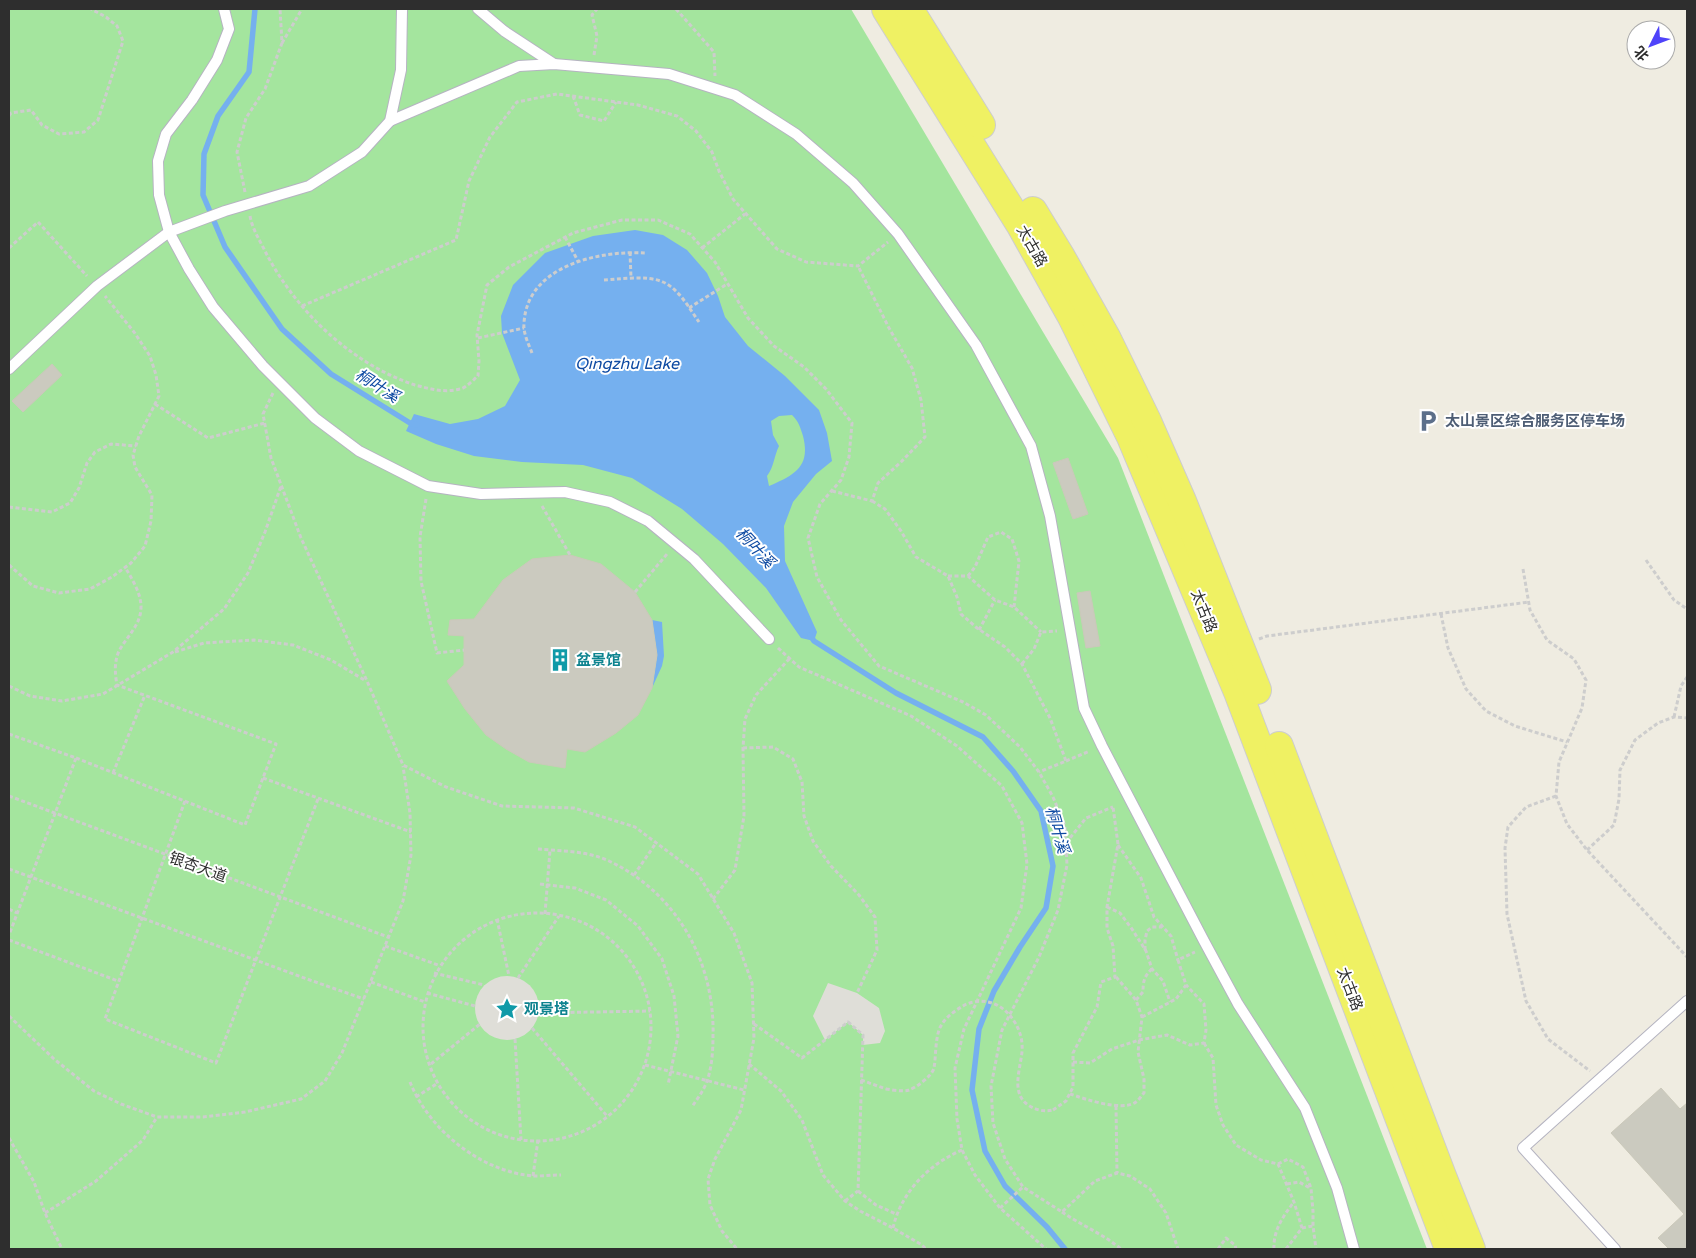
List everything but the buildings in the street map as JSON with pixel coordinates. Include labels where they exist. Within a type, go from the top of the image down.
[{"type":"main road","name":"太古路","points":[[886,9],[1020,224],[1072,317],[1131,437],[1238,692],[1449,1249]]},
{"type":"main road","name":"太古路","points":[[910,9],[1061,257],[1106,337],[1147,421],[1182,501],[1240,646],[1327,870],[1442,1176],[1472,1249]]},
{"type":"lane","points":[[224,9],[229,29],[217,60],[192,100],[166,134],[158,161],[159,195],[168,232],[213,307],[263,366],[315,418],[359,451],[428,486],[481,494],[565,492],[610,502],[648,521],[694,559],[769,639]]},
{"type":"lane","points":[[390,121],[401,70],[402,9]]},
{"type":"lane","points":[[478,9],[504,31],[554,64]]},
{"type":"lane","points":[[9,368],[97,286],[168,232],[309,186],[362,152],[390,121],[519,66],[554,64],[669,74],[735,95],[796,134],[853,183],[898,234],[976,345],[1031,446],[1050,516],[1084,708],[1206,946],[1238,1004],[1305,1108],[1337,1188],[1354,1249]]},
{"type":"lane","points":[[1615,1249],[1523,1148],[1687,1001]]},
{"type":"path","points":[[9,116],[31,110],[42,124],[59,134],[84,132],[98,120],[122,41],[117,26],[106,17],[91,9]]},
{"type":"path","points":[[280,9],[282,43]]},
{"type":"path","points":[[302,9],[282,43],[265,89],[246,118],[237,152],[252,224],[272,263],[302,306],[361,360],[401,380],[437,392],[462,389],[478,376],[480,361],[478,338],[487,285],[509,267],[573,233],[622,220],[658,220],[690,234],[714,262],[748,318],[774,346],[804,367],[826,389],[852,423],[849,457],[841,480],[820,504],[808,538],[817,577],[841,620],[879,666],[962,702],[986,715],[1020,747],[1039,772],[1054,797],[1065,826],[1067,865],[1058,910],[1039,957],[1002,1030],[991,1086],[993,1123],[1006,1159],[1023,1187],[1082,1225],[1110,1240],[1121,1249]]},
{"type":"path","points":[[589,67],[596,52],[597,36],[592,15],[597,9]]},
{"type":"path","points":[[676,9],[714,52],[716,89]]},
{"type":"path","points":[[302,306],[456,240],[469,181],[490,137],[517,102],[557,94],[638,105],[677,116],[696,131],[712,152],[733,199],[745,214],[776,249],[806,262],[858,266],[898,234]]},
{"type":"path","points":[[573,96],[580,115],[604,121],[616,102]]},
{"type":"path","points":[[702,248],[745,214]]},
{"type":"path","points":[[9,248],[38,222],[97,286],[134,332],[150,356],[156,375],[159,396],[139,436],[133,455],[134,467],[152,495],[151,521],[146,546],[126,567],[112,578],[90,589],[59,593],[33,586],[9,565]]},
{"type":"path","points":[[565,237],[578,261]]},
{"type":"path","points":[[630,252],[631,278]]},
{"type":"path","points":[[532,353],[524,328],[526,304],[539,286],[559,270],[578,261],[603,254],[646,253]]},
{"type":"path","points":[[858,266],[889,328],[912,368],[921,400],[925,437],[878,483],[872,501]]},
{"type":"path","points":[[604,280],[631,278],[662,281],[680,295],[699,322]]},
{"type":"path","points":[[689,308],[727,284]]},
{"type":"path","points":[[478,338],[524,328]]},
{"type":"path","points":[[9,1016],[54,1058],[94,1091],[157,1118],[203,1117],[245,1112],[301,1099],[325,1081],[342,1053],[403,901],[412,855],[411,832],[403,765],[367,681],[301,538],[271,458],[263,414],[278,382]]},
{"type":"path","points":[[155,404],[208,438],[265,423]]},
{"type":"path","points":[[9,507],[52,512],[70,503],[78,488],[86,464],[95,452],[111,444],[136,446]]},
{"type":"path","points":[[9,686],[30,696],[62,701],[104,694],[172,652],[224,609],[248,573],[265,532],[281,485]]},
{"type":"path","points":[[428,486],[420,537],[421,581],[437,653],[464,650]]},
{"type":"path","points":[[832,491],[872,501],[885,509],[901,531],[916,557],[948,576],[968,576],[995,600],[1014,607],[1041,632],[1070,630]]},
{"type":"path","points":[[534,493],[570,555]]},
{"type":"path","points":[[968,576],[975,567],[988,537],[1001,532],[1012,539],[1019,561],[1014,607]]},
{"type":"path","points":[[635,592],[676,544]]},
{"type":"path","points":[[1646,560],[1674,600],[1687,610]]},
{"type":"path","points":[[117,685],[115,669],[119,652],[139,621],[142,605],[137,589],[126,567]]},
{"type":"path","points":[[1522,569],[1530,610],[1546,640],[1574,659],[1586,680],[1582,708],[1559,762],[1556,796],[1567,824],[1587,850],[1687,957]]},
{"type":"path","points":[[948,576],[957,597],[961,614],[979,630],[1005,647],[1022,664],[1050,718],[1066,761]]},
{"type":"path","points":[[979,630],[995,600]]},
{"type":"path","points":[[1240,646],[1268,636],[1529,602]]},
{"type":"path","points":[[1441,614],[1448,648],[1466,689],[1486,711],[1515,726],[1567,742]]},
{"type":"path","points":[[1022,664],[1034,649],[1041,632]]},
{"type":"path","points":[[769,639],[799,667],[911,716],[957,746],[1002,786],[1022,823],[1027,864],[1021,908],[964,1028],[955,1068],[957,1119],[962,1150],[975,1175],[1000,1208],[1046,1249]]},
{"type":"path","points":[[172,652],[204,643],[254,640],[293,645],[331,660],[367,681]]},
{"type":"path","points":[[713,899],[735,870],[744,816],[743,748],[746,719],[756,695],[790,658]]},
{"type":"path","points":[[1674,717],[1681,686],[1687,678]]},
{"type":"path","points":[[9,734],[76,758],[245,825],[276,744],[117,685]]},
{"type":"path","points":[[113,773],[145,695]]},
{"type":"path","points":[[1587,850],[1614,825],[1619,799],[1620,770],[1635,740],[1658,723],[1674,717],[1687,718]]},
{"type":"path","points":[[1039,772],[1102,746]]},
{"type":"path","points":[[743,748],[773,747],[793,759],[802,782],[804,816],[813,841],[832,866],[860,895],[875,917],[878,950],[857,993]]},
{"type":"path","points":[[9,935],[76,758]]},
{"type":"path","points":[[403,765],[446,787],[502,806],[574,808],[635,826],[698,874],[734,933],[752,983],[754,1038],[741,1110],[715,1159],[708,1180],[710,1205],[722,1231],[737,1249]]},
{"type":"path","points":[[263,778],[411,832]]},
{"type":"path","name":"银杏大道","points":[[9,796],[388,937]]},
{"type":"path","points":[[1556,796],[1526,808],[1508,827],[1505,848],[1507,914],[1526,1001],[1548,1039],[1600,1079]]},
{"type":"path","points":[[185,801],[105,1019],[216,1063],[318,799]]},
{"type":"path","points":[[1066,843],[1086,818],[1113,807],[1134,804]]},
{"type":"path","points":[[1070,1094],[1116,1106],[1134,1103],[1144,1093],[1144,1079],[1138,1052],[1142,1017],[1136,1000],[1116,977],[1113,946],[1107,928],[1107,907],[1118,844],[1113,807]]},
{"type":"path","points":[[634,875],[656,843]]},
{"type":"path","points":[[1118,844],[1141,878],[1154,917],[1171,936],[1186,985],[1204,1004],[1206,1030],[1204,1043],[1213,1058],[1216,1105],[1224,1125],[1236,1145],[1261,1160],[1278,1164],[1288,1159],[1303,1167],[1311,1188],[1312,1226],[1316,1249]]},
{"type":"path","points":[[538,849],[571,851],[608,860],[634,875],[669,905],[691,938],[707,977],[714,1018],[713,1052],[707,1080],[692,1107]]},
{"type":"path","points":[[545,914],[550,850]]},
{"type":"path","points":[[9,868],[364,999]]},
{"type":"path","points":[[540,884],[575,888],[606,900],[638,926],[662,960],[674,996],[678,1036],[668,1085]]},
{"type":"path","points":[[1107,907],[1120,913],[1146,951]]},
{"type":"path","points":[[9,909],[17,913]]},
{"type":"path","points":[[534,912],[559,916],[572,917],[605,934],[632,962],[648,996],[652,1033],[645,1065],[625,1102],[596,1126],[561,1139],[521,1141],[487,1130],[457,1108],[438,1083],[424,1040],[425,1002],[438,965],[464,938],[497,919],[534,912]]},
{"type":"path","points":[[518,978],[559,916]]},
{"type":"path","points":[[497,919],[509,976]]},
{"type":"path","points":[[1163,927],[1152,927],[1147,931],[1145,940],[1146,951],[1152,969],[1163,981],[1170,1002]]},
{"type":"path","points":[[9,940],[118,982]]},
{"type":"path","points":[[385,946],[438,965]]},
{"type":"path","points":[[1178,960],[1206,946]]},
{"type":"path","points":[[1136,1000],[1142,992],[1143,981],[1152,969]]},
{"type":"path","points":[[434,973],[484,985]]},
{"type":"path","points":[[861,1080],[886,1089],[908,1090],[924,1080],[934,1070],[935,1052],[940,1029],[950,1014],[966,1004],[981,1001],[997,1005],[1015,1022],[1022,1041],[1023,1054],[1018,1074],[1019,1092],[1023,1102],[1035,1109],[1053,1110],[1066,1101],[1073,1087],[1073,1053],[1097,1007],[1102,982],[1116,977]]},
{"type":"path","points":[[371,982],[425,1002]]},
{"type":"path","points":[[1142,1017],[1176,999],[1186,985]]},
{"type":"path","points":[[427,993],[475,1006]]},
{"type":"path","points":[[538,1013],[650,1011]]},
{"type":"path","points":[[754,1024],[802,1058],[848,1022],[863,1034],[858,1190],[846,1201]]},
{"type":"path","points":[[431,1064],[480,1024]]},
{"type":"path","points":[[532,1028],[608,1116]]},
{"type":"path","points":[[1073,1062],[1090,1063],[1112,1049],[1140,1040],[1167,1035],[1190,1045],[1204,1043]]},
{"type":"path","points":[[515,1039],[521,1141]]},
{"type":"path","points":[[749,1064],[780,1091],[802,1120],[823,1175],[846,1201],[860,1211],[894,1228],[926,1249]]},
{"type":"path","points":[[645,1065],[744,1090]]},
{"type":"path","points":[[410,1082],[416,1098],[431,1121],[472,1155],[486,1163],[510,1171],[534,1176],[561,1175]]},
{"type":"path","points":[[416,1098],[438,1083]]},
{"type":"path","points":[[1116,1106],[1117,1173]]},
{"type":"path","points":[[45,1212],[96,1181],[143,1140],[157,1118]]},
{"type":"path","points":[[9,1138],[34,1182],[62,1249]]},
{"type":"path","points":[[534,1176],[538,1140]]},
{"type":"path","points":[[894,1228],[896,1214],[911,1189],[931,1168],[948,1156],[962,1150]]},
{"type":"path","points":[[1278,1164],[1294,1202],[1302,1228]]},
{"type":"path","points":[[1062,1212],[1095,1181],[1117,1173],[1130,1176],[1150,1189],[1166,1213],[1178,1249]]},
{"type":"path","points":[[1287,1184],[1299,1182],[1311,1188]]},
{"type":"path","points":[[1000,1208],[1023,1187]]},
{"type":"path","points":[[858,1190],[876,1205],[896,1214]]},
{"type":"path","points":[[1274,1249],[1274,1241],[1283,1217],[1294,1202]]},
{"type":"path","points":[[1288,1249],[1302,1228],[1312,1226]]},
{"type":"path","points":[[1218,1249],[1226,1238],[1235,1245],[1236,1249]]},
{"type":"green space","points":[[9,9],[851,9],[1118,458],[1427,1249],[9,1249]]},
{"type":"shaded area","points":[[507,976],[525,982],[533,990],[539,1008],[533,1026],[525,1034],[507,1040],[489,1034],[481,1026],[475,1008],[481,990],[489,982]]},
{"type":"shaded area","points":[[828,983],[857,993],[879,1008],[885,1031],[880,1043],[863,1045],[863,1035],[848,1022],[825,1040],[813,1016]]},
{"type":"water","name":"Qingzhu Lake","points":[[635,230],[663,235],[687,250],[707,273],[725,317],[748,346],[785,376],[819,410],[827,433],[832,461],[816,474],[793,502],[784,526],[785,561],[817,632],[814,641],[801,638],[766,588],[723,544],[682,509],[632,478],[583,465],[522,462],[474,456],[436,444],[406,431],[414,414],[450,424],[478,419],[505,406],[520,380],[502,333],[501,316],[513,285],[545,253],[593,236]],"holes":[[[792,415],[803,436],[805,455],[802,463],[793,474],[769,486],[767,476],[779,446],[773,435],[771,421],[779,416]]]},
{"type":"water","points":[[652,620],[662,622],[664,656],[662,666],[652,688],[657,655]]},
{"type":"waterway","name":"桐叶溪","points":[[255,9],[249,72],[218,116],[204,154],[203,195],[225,247],[282,329],[331,374],[410,423],[417,425]]},
{"type":"waterway","name":"桐叶溪","points":[[810,635],[814,641],[896,693],[983,737],[1013,771],[1041,811],[1053,866],[1046,908],[994,991],[979,1029],[972,1090],[985,1151],[1005,1186],[1047,1227],[1065,1249]]},
{"type":"place","name":"太山景区综合服务区停车场","points":[[1428,421]]},
{"type":"place","name":"盆景馆","points":[[560,660]]},
{"type":"place","name":"观景塔","points":[[507,1009]]}]
